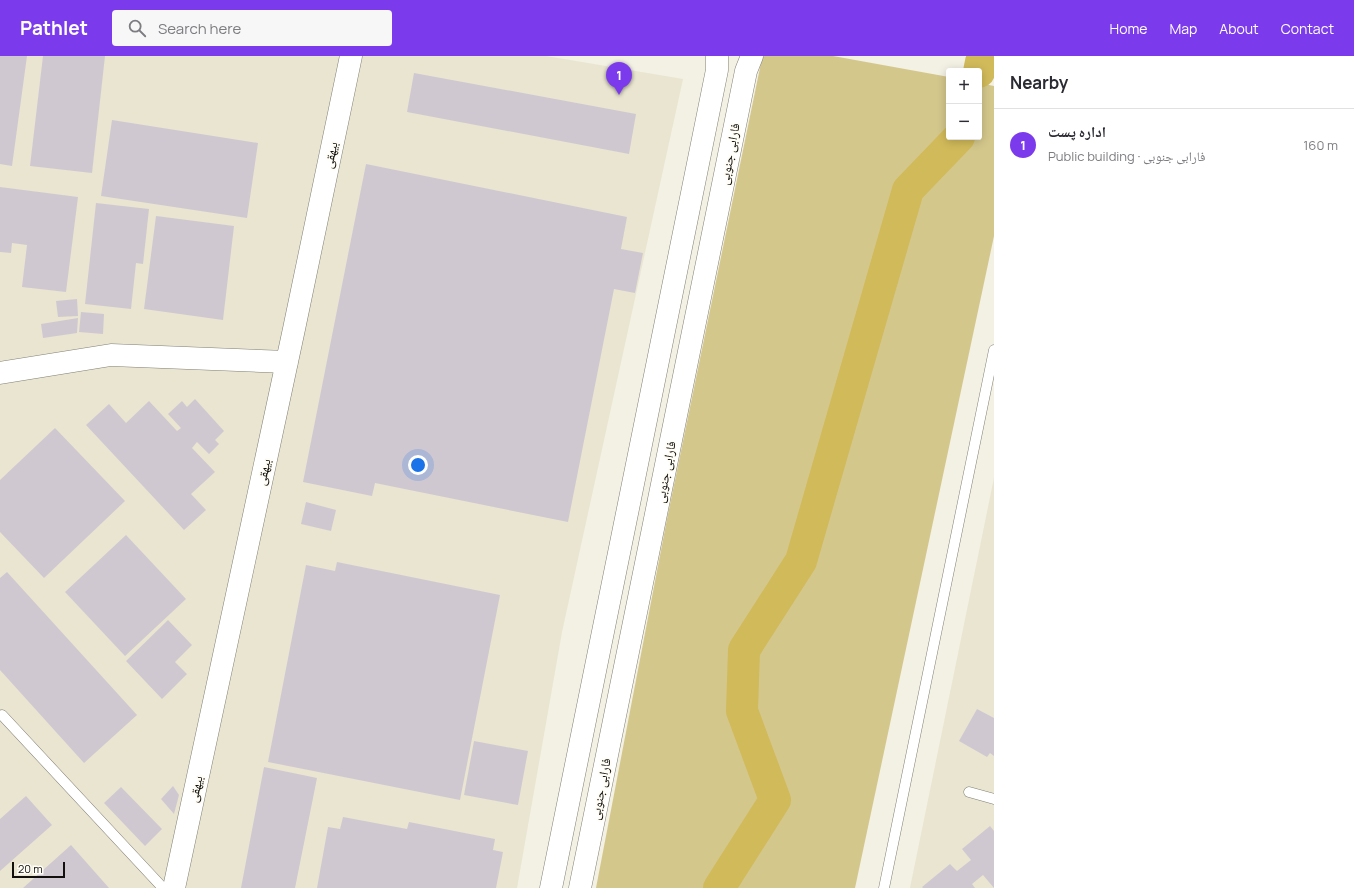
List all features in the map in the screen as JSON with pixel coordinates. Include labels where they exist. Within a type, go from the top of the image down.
[{"type":"street","name":"بیهقی","points":[[174,888],[351,56]]},
{"type":"street","points":[[551,888],[714,86],[717,70],[717,56]]},
{"type":"street","name":"فارابی جنوبی","points":[[580,888],[744,79],[752,56]]},
{"type":"street","points":[[0,374],[111,355],[287,362]]},
{"type":"lane","points":[[884,888],[994,350]]},
{"type":"lane","points":[[2,714],[163,888]]},
{"type":"lane","points":[[969,792],[994,799]]},
{"type":"shaded area","points":[[0,56],[546,56],[683,79],[562,632],[517,888],[0,888]]},
{"type":"shaded area","points":[[764,56],[833,56],[946,76],[946,140],[982,140],[982,84],[994,86],[994,236],[855,888],[596,888],[667,519],[762,58]]},
{"type":"shaded area","points":[[994,478],[994,888],[910,888]]},
{"type":"building","points":[[0,56],[27,56],[12,166],[0,164]]},
{"type":"building","points":[[43,56],[105,56],[92,173],[30,166]]},
{"type":"building","points":[[414,73],[636,114],[629,154],[407,112]]},
{"type":"building","points":[[112,120],[258,143],[247,218],[101,196]]},
{"type":"building","points":[[366,164],[627,217],[621,249],[643,253],[635,293],[614,289],[568,522],[375,483],[372,496],[303,482]]},
{"type":"building","points":[[0,187],[78,197],[66,292],[22,287],[27,245],[12,243],[11,253],[0,252]]},
{"type":"building","points":[[96,203],[149,209],[143,264],[136,263],[131,309],[85,304]]},
{"type":"building","points":[[156,216],[234,226],[223,320],[144,309]]},
{"type":"building","points":[[77,299],[78,316],[58,317],[56,301]]},
{"type":"building","points":[[81,312],[104,314],[103,334],[79,332]]},
{"type":"building","points":[[78,318],[77,333],[43,338],[41,324]]},
{"type":"building","points":[[195,399],[224,431],[215,440],[219,444],[209,454],[197,442],[192,448],[215,472],[191,494],[206,510],[184,530],[86,425],[109,404],[126,423],[149,401],[177,431],[181,428],[168,414],[182,401],[187,407]]},
{"type":"building","points":[[55,428],[125,501],[44,578],[0,532],[0,480]]},
{"type":"building","points":[[306,502],[336,510],[331,531],[301,524]]},
{"type":"building","points":[[126,535],[186,599],[125,656],[65,592]]},
{"type":"building","points":[[337,562],[500,595],[460,800],[268,762],[306,565],[335,571]]},
{"type":"building","points":[[7,572],[137,715],[84,763],[0,670],[0,578]]},
{"type":"building","points":[[168,620],[192,645],[175,662],[187,674],[162,699],[126,661]]},
{"type":"building","points":[[977,709],[994,718],[994,756],[990,753],[987,757],[959,741]]},
{"type":"building","points":[[474,741],[528,751],[518,805],[464,795]]},
{"type":"building","points":[[264,767],[317,778],[295,888],[241,888]]},
{"type":"building","points":[[173,786],[179,795],[174,814],[161,799]]},
{"type":"building","points":[[121,787],[162,829],[145,846],[104,803]]},
{"type":"building","points":[[26,796],[52,825],[0,871],[0,819]]},
{"type":"building","points":[[343,817],[407,829],[409,822],[495,839],[493,850],[503,852],[496,888],[317,888],[328,827],[340,829]]},
{"type":"building","points":[[990,826],[994,831],[994,888],[983,875],[972,884],[975,888],[922,887],[950,864],[957,871],[971,860],[962,849]]},
{"type":"building","points":[[71,845],[109,888],[23,888]]},
{"type":"waterway","points":[[980,68],[981,62]]},
{"type":"waterway","points":[[719,888],[775,800],[742,711],[744,650],[801,561],[908,190],[956,140]]},
{"type":"place","name":"اداره پست","points":[[619,95]]}]
